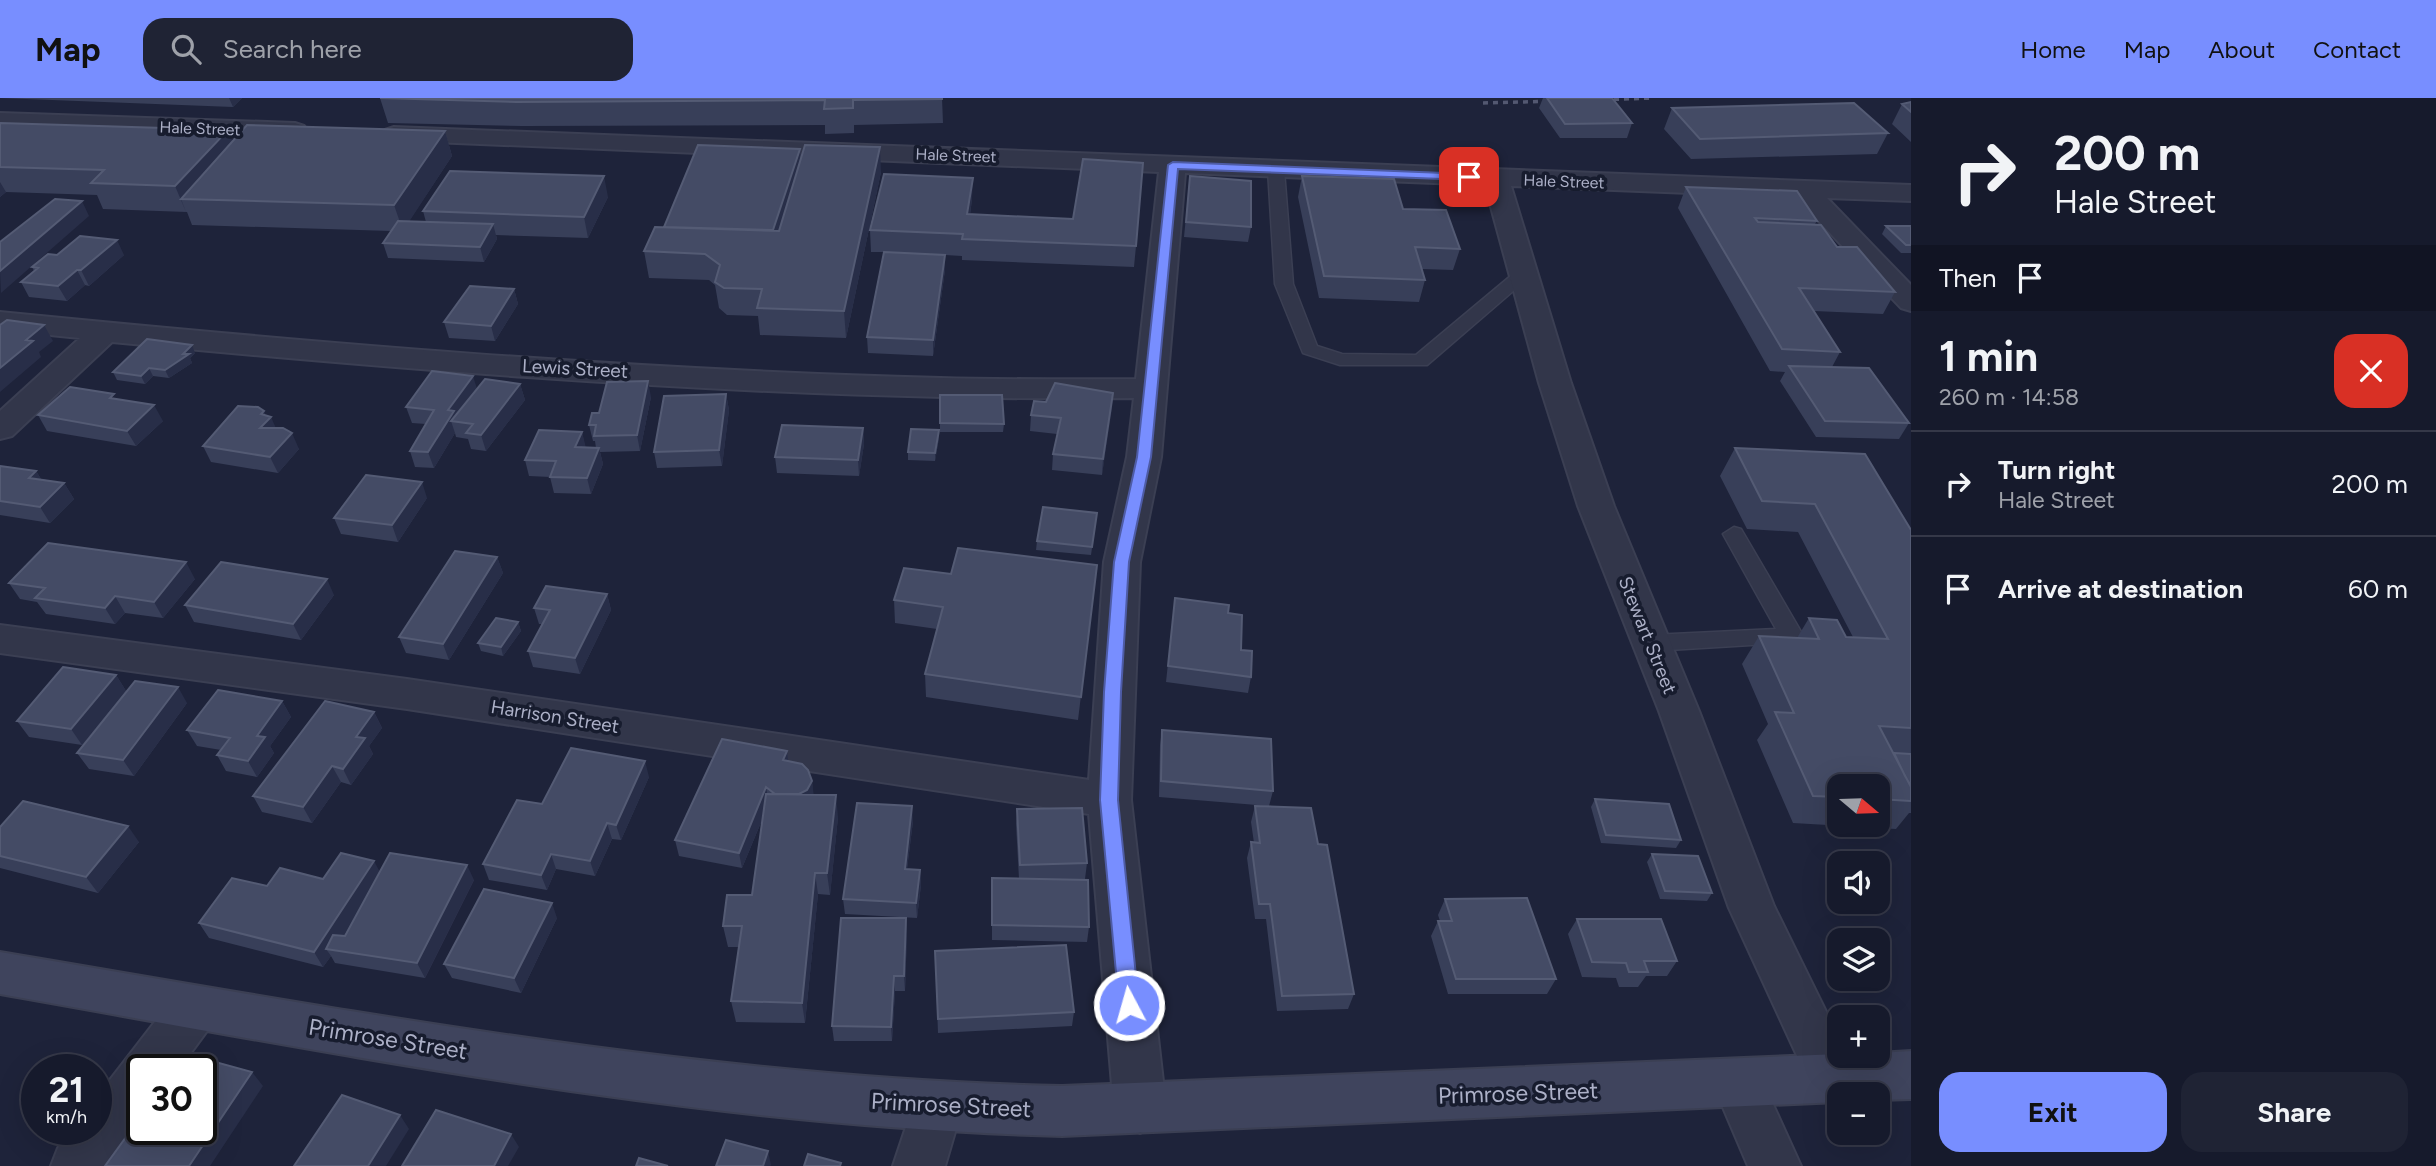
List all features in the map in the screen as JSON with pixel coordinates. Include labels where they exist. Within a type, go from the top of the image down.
[{"type":"main road","name":"Primrose Street","points":[[0,973],[195,1008],[626,1075],[936,1108],[1062,1111],[1911,1075]]},
{"type":"street","name":"Hale Street","points":[[0,120],[325,132]]},
{"type":"street","name":"Hale Street","points":[[366,134],[1911,193]]},
{"type":"street","points":[[1140,1108],[1109,800],[1122,562],[1144,457],[1173,165]]},
{"type":"street","name":"Stewart Street","points":[[1496,178],[1555,383],[1595,506],[1652,643],[1752,908],[1834,1080]]},
{"type":"street","points":[[1805,190],[1911,302]]},
{"type":"street","name":"Lewis Street","points":[[0,321],[355,355],[887,386],[1150,389]]},
{"type":"street","points":[[0,429],[105,332]]},
{"type":"street","name":"Harrison Street","points":[[0,639],[407,694],[1109,800]]},
{"type":"street","points":[[160,1054],[195,1008]]},
{"type":"street","points":[[1738,1084],[1775,1166]]},
{"type":"street","points":[[77,1166],[126,1100]]},
{"type":"street","points":[[919,1166],[936,1108]]},
{"type":"lane","points":[[1276,170],[1284,284],[1309,349],[1340,359],[1420,361],[1525,273]]},
{"type":"lane","points":[[1652,643],[1792,636],[1734,534]]},
{"type":"building","points":[[380,98],[942,99],[853,100],[853,108],[824,109],[825,100],[516,102]]},
{"type":"building","points":[[1547,98],[1612,98],[1632,123],[1565,124]]},
{"type":"building","points":[[1911,102],[1911,112],[1902,104]]},
{"type":"building","points":[[1854,103],[1888,133],[1700,139],[1672,108]]},
{"type":"building","points":[[0,123],[228,130],[175,186],[91,183],[104,170],[0,167]]},
{"type":"building","points":[[247,125],[445,131],[394,205],[181,199]]},
{"type":"building","points":[[698,145],[800,149],[773,230],[664,227]]},
{"type":"building","points":[[805,145],[880,147],[844,311],[757,308],[762,289],[724,288],[715,282],[720,265],[705,254],[644,251],[655,227],[779,231]]},
{"type":"building","points":[[1083,159],[1143,163],[1136,246],[962,239],[963,234],[870,230],[884,174],[973,178],[967,214],[1073,219]]},
{"type":"building","points":[[450,171],[604,176],[584,217],[423,211]]},
{"type":"building","points":[[1190,176],[1251,181],[1251,227],[1186,222]]},
{"type":"building","points":[[1302,176],[1394,179],[1403,209],[1446,210],[1460,249],[1415,247],[1425,280],[1324,276]]},
{"type":"building","points":[[1686,187],[1797,191],[1817,221],[1755,218],[1758,222],[1821,225],[1837,247],[1857,247],[1895,292],[1799,288],[1840,352],[1782,349]]},
{"type":"building","points":[[55,199],[82,201],[0,271],[0,242]]},
{"type":"building","points":[[398,221],[493,224],[480,247],[383,243]]},
{"type":"building","points":[[1886,226],[1911,226],[1911,245],[1906,245]]},
{"type":"building","points":[[80,236],[117,240],[58,286],[21,282],[38,268],[32,267],[48,254],[57,255]]},
{"type":"building","points":[[884,252],[945,255],[933,340],[867,337]]},
{"type":"building","points":[[470,286],[514,289],[491,326],[444,322]]},
{"type":"building","points":[[7,320],[44,325],[26,340],[33,341],[0,368],[0,325]]},
{"type":"building","points":[[147,339],[192,345],[183,354],[189,354],[165,370],[149,368],[141,376],[113,372]]},
{"type":"building","points":[[1789,366],[1869,368],[1909,423],[1825,421]]},
{"type":"building","points":[[432,371],[473,376],[448,410],[454,411],[428,452],[410,451],[434,410],[406,407]]},
{"type":"building","points":[[485,379],[520,384],[481,435],[466,433],[473,424],[451,421]]},
{"type":"building","points":[[648,381],[637,435],[594,436],[596,425],[589,425],[592,413],[599,413],[607,382]]},
{"type":"building","points":[[1055,383],[1113,393],[1103,459],[1053,454],[1061,418],[1031,415],[1034,401],[1046,402]]},
{"type":"building","points":[[70,387],[114,394],[110,398],[154,405],[127,431],[38,415]]},
{"type":"building","points":[[726,394],[719,450],[654,452],[664,396]]},
{"type":"building","points":[[940,395],[1002,395],[1004,424],[940,423]]},
{"type":"building","points":[[238,406],[258,407],[264,411],[261,414],[271,417],[260,428],[283,428],[292,433],[270,457],[203,446]]},
{"type":"building","points":[[782,425],[863,428],[858,460],[775,457]]},
{"type":"building","points":[[911,429],[939,430],[935,453],[908,452]]},
{"type":"building","points":[[539,430],[582,432],[575,447],[599,448],[587,478],[550,477],[556,461],[525,460]]},
{"type":"building","points":[[1735,448],[1865,454],[1911,530],[1911,728],[1879,726],[1911,787],[1911,801],[1890,800],[1890,774],[1827,774],[1827,797],[1813,796],[1775,712],[1794,713],[1759,636],[1819,639],[1809,618],[1837,620],[1846,637],[1888,639],[1815,504],[1762,501]]},
{"type":"building","points":[[0,466],[36,471],[29,478],[64,483],[40,507],[0,501]]},
{"type":"building","points":[[366,475],[422,482],[392,525],[334,518]]},
{"type":"building","points":[[1043,507],[1097,513],[1092,547],[1037,541]]},
{"type":"building","points":[[48,543],[186,562],[154,602],[115,596],[105,608],[35,598],[45,588],[9,583]]},
{"type":"building","points":[[958,548],[1097,565],[1081,697],[925,674],[943,607],[894,600],[904,568],[951,574]]},
{"type":"building","points":[[455,551],[497,557],[443,644],[399,637]]},
{"type":"building","points":[[221,562],[327,579],[293,624],[185,605]]},
{"type":"building","points":[[546,586],[607,594],[575,658],[528,651],[550,610],[534,608]]},
{"type":"building","points":[[1175,598],[1229,605],[1228,613],[1242,615],[1241,650],[1252,651],[1251,677],[1168,666]]},
{"type":"building","points":[[496,618],[518,622],[501,647],[478,643]]},
{"type":"building","points":[[63,667],[116,675],[71,729],[17,721]]},
{"type":"building","points":[[135,681],[178,687],[123,760],[77,753]]},
{"type":"building","points":[[218,690],[282,701],[257,736],[265,737],[248,761],[217,755],[230,738],[187,730]]},
{"type":"building","points":[[325,701],[374,712],[356,737],[365,738],[343,769],[332,766],[303,807],[253,796]]},
{"type":"building","points":[[1162,730],[1271,739],[1273,791],[1161,781]]},
{"type":"building","points":[[722,739],[787,751],[783,760],[802,764],[808,770],[812,781],[807,790],[799,794],[775,794],[766,787],[739,853],[675,840]]},
{"type":"building","points":[[571,748],[645,761],[616,825],[607,823],[590,861],[551,854],[541,875],[483,864],[517,800],[542,804]]},
{"type":"building","points":[[1894,753],[1911,754],[1911,786],[1905,776]]},
{"type":"building","points":[[766,794],[836,795],[827,873],[815,873],[802,1003],[731,1001],[742,926],[723,926],[727,895],[752,895]]},
{"type":"building","points":[[1595,799],[1669,804],[1681,840],[1606,835]]},
{"type":"building","points":[[23,801],[128,826],[86,877],[0,856],[0,827]]},
{"type":"building","points":[[857,803],[912,806],[905,869],[920,870],[916,903],[843,899]]},
{"type":"building","points":[[1255,806],[1311,808],[1318,844],[1327,845],[1354,994],[1282,996],[1270,904],[1259,904],[1251,842],[1260,843]]},
{"type":"building","points":[[1082,808],[1087,863],[1020,865],[1017,809]]},
{"type":"building","points":[[341,853],[374,861],[314,952],[199,923],[232,878],[267,886],[280,868],[323,879]]},
{"type":"building","points":[[390,853],[467,865],[417,963],[326,949],[333,935],[345,936]]},
{"type":"building","points":[[1652,854],[1698,856],[1712,893],[1665,891]]},
{"type":"building","points":[[992,878],[1088,880],[1089,927],[992,925]]},
{"type":"building","points":[[484,889],[552,903],[514,978],[444,964]]},
{"type":"building","points":[[1527,898],[1556,979],[1456,979],[1438,921],[1452,921],[1445,899]]},
{"type":"building","points":[[841,918],[906,918],[904,976],[894,976],[891,1027],[832,1026]]},
{"type":"building","points":[[1577,919],[1661,919],[1677,961],[1644,961],[1648,972],[1629,972],[1626,963],[1592,962]]},
{"type":"building","points":[[1066,945],[1074,1012],[938,1019],[935,951]]},
{"type":"building","points":[[217,1062],[252,1072],[217,1124]]},
{"type":"building","points":[[342,1095],[400,1115],[368,1166],[294,1166]]},
{"type":"building","points":[[436,1110],[511,1134],[494,1166],[402,1166]]},
{"type":"building","points":[[126,1137],[126,1145],[203,1145],[189,1166],[105,1166]]},
{"type":"building","points":[[726,1140],[768,1151],[763,1166],[716,1166]]},
{"type":"building","points":[[808,1154],[841,1163],[840,1166],[804,1166]]},
{"type":"building","points":[[639,1158],[668,1166],[636,1166]]},
{"type":"railway","points":[[1594,100],[1653,98]]},
{"type":"railway","points":[[1483,103],[1562,101]]},
{"type":"route","points":[[1129,1005],[1109,800],[1113,692],[1122,562],[1144,457],[1173,165],[1469,177]]}]
